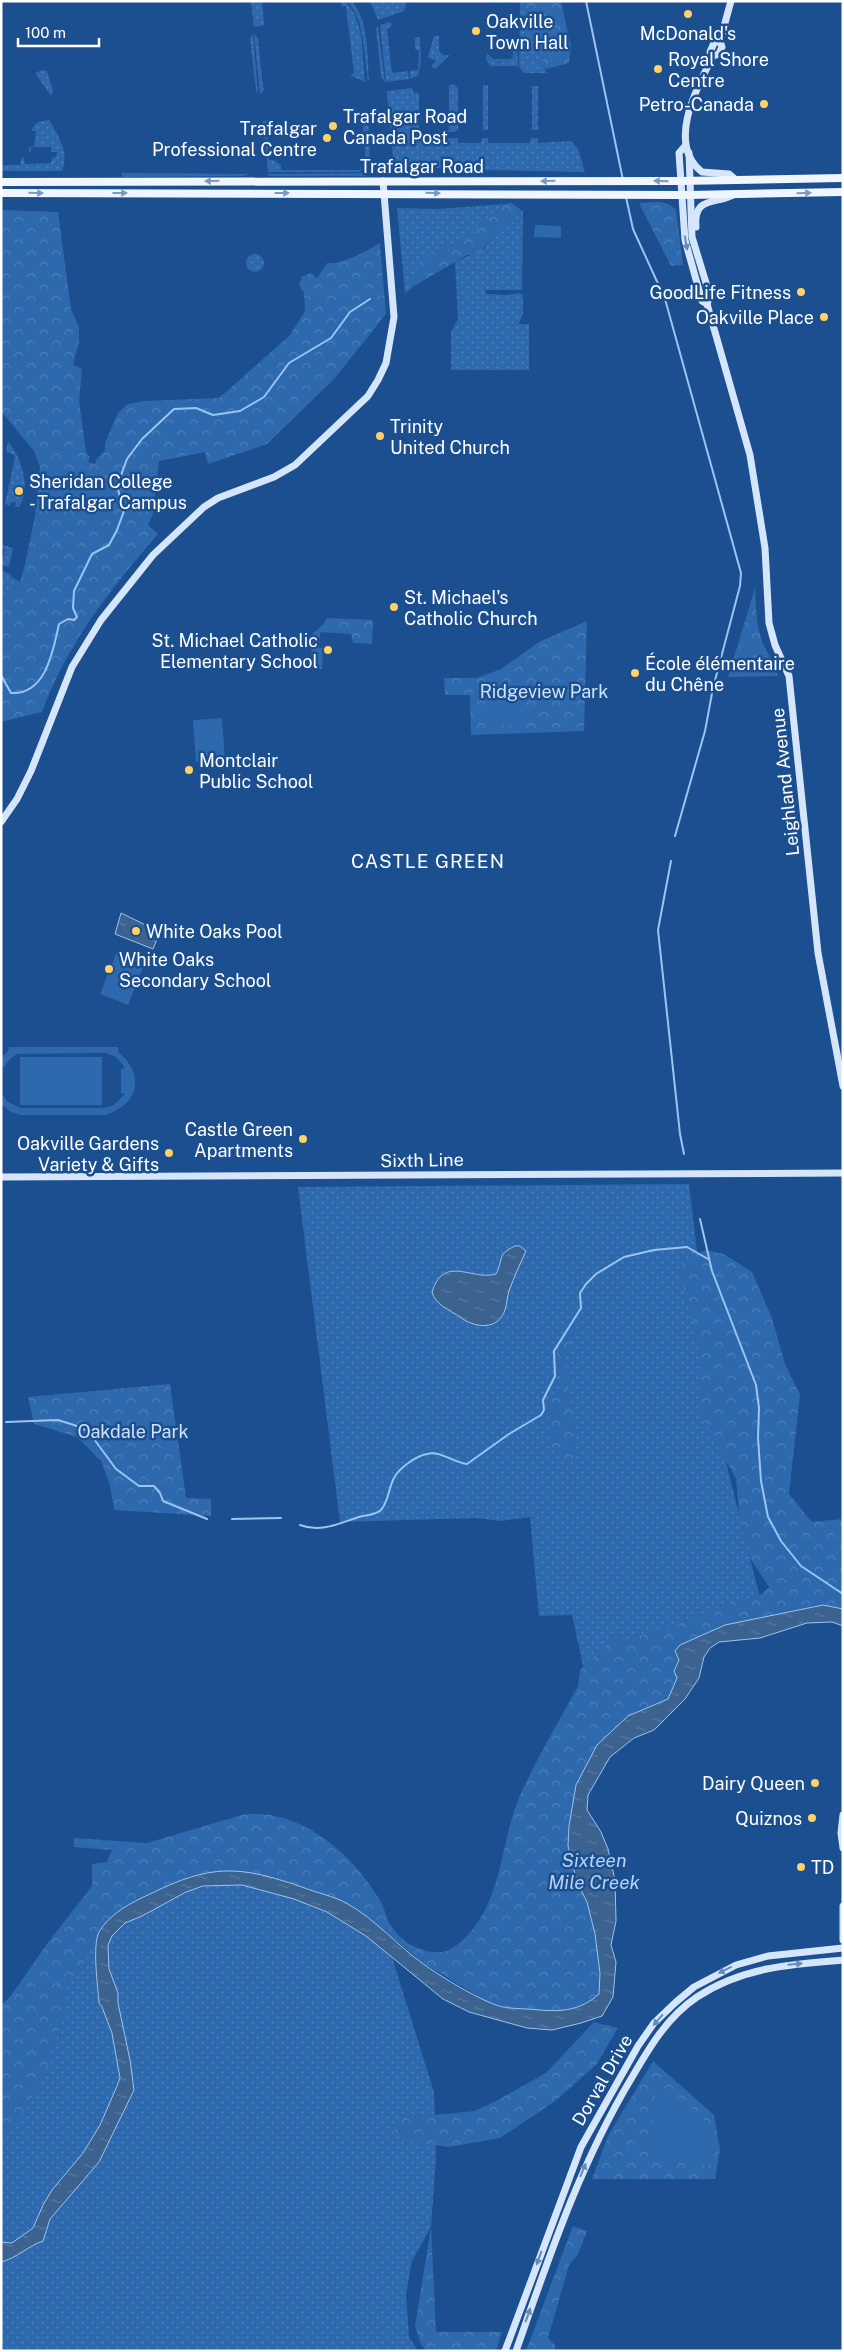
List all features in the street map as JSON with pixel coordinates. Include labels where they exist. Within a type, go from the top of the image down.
[{"type":"main road","name":"Trafalgar Road","points":[[1,182],[689,181],[843,178]]},
{"type":"main road","name":"Trafalgar Road","points":[[1,193],[736,194],[843,192]]},
{"type":"street","name":"Leighland Avenue","points":[[707,304],[702,301],[689,259],[680,194],[679,153],[685,146],[688,111],[712,56],[710,52],[714,43],[720,41],[731,1]]},
{"type":"street","points":[[685,146],[697,168],[702,172],[729,174],[736,180]]},
{"type":"street","name":"Leighland Avenue","points":[[689,153],[691,224],[695,247],[710,296],[707,304],[750,455],[765,548],[769,623],[775,645],[789,676],[794,737],[820,965],[843,1086]]},
{"type":"street","points":[[1,822],[17,799],[31,771],[72,667],[100,620],[153,555],[204,507],[218,498],[274,477],[294,465],[368,396],[378,380],[386,363],[394,317],[383,181]]},
{"type":"street","points":[[695,247],[697,211],[706,202],[727,199],[736,194]]},
{"type":"street","name":"Sixth Line","points":[[1,1177],[843,1174]]},
{"type":"street","points":[[843,1815],[843,1848]]},
{"type":"street","points":[[843,1906],[843,1940]]},
{"type":"street","name":"Dorval Drive","points":[[505,2351],[581,2147],[634,2054],[654,2023],[694,1988],[736,1965],[775,1955],[843,1948]]},
{"type":"street","name":"Dorval Drive","points":[[516,2351],[564,2215],[594,2146],[650,2046],[669,2021],[699,1995],[748,1973],[778,1966],[843,1960]]},
{"type":"green space","points":[[251,1],[262,1],[264,25],[254,27]]},
{"type":"green space","points":[[341,1],[346,1],[355,15],[361,33],[365,82],[350,75],[354,73],[346,6],[342,7]]},
{"type":"green space","points":[[348,1],[352,1],[362,19],[367,49],[368,82],[362,33],[358,18]]},
{"type":"green space","points":[[370,1],[407,1],[404,11],[378,20]]},
{"type":"green space","points":[[520,1],[526,3],[527,19],[531,26],[532,39],[544,55],[542,64],[547,73],[524,73],[519,67]]},
{"type":"green space","points":[[524,1],[561,1],[571,47],[569,63],[546,69],[542,64],[544,55],[532,39],[531,26],[527,19]]},
{"type":"green space","points":[[390,22],[392,26],[387,29],[392,73],[408,71],[409,79],[386,82],[380,25]]},
{"type":"green space","points":[[378,26],[385,83],[381,77],[376,29]]},
{"type":"green space","points":[[253,34],[258,94],[256,91],[250,38]]},
{"type":"green space","points":[[254,34],[258,39],[263,87],[265,89],[260,94]]},
{"type":"green space","points":[[434,36],[439,36],[439,51],[443,55],[450,55],[435,69],[431,66],[436,61],[428,57]]},
{"type":"green space","points":[[420,37],[421,61],[418,76],[410,79],[410,71],[418,70],[419,51],[415,49],[415,38]]},
{"type":"green space","points":[[513,38],[517,38],[514,42],[516,50],[514,61],[508,64],[492,62],[492,66],[490,66],[486,59],[487,53],[493,59],[510,59],[513,57]]},
{"type":"green space","points":[[517,38],[518,66],[492,66],[492,62],[495,61],[498,63],[514,61],[516,50],[514,42]]},
{"type":"green space","points":[[42,70],[47,71],[53,90],[51,96],[35,73]]},
{"type":"green space","points":[[454,84],[458,89],[458,129],[455,132],[446,132],[444,130],[449,130],[449,85]]},
{"type":"green space","points":[[483,85],[488,85],[488,130],[483,130]]},
{"type":"green space","points":[[532,86],[538,86],[538,130],[532,130]]},
{"type":"green space","points":[[412,88],[414,94],[417,92],[419,94],[419,138],[424,138],[425,143],[448,143],[448,138],[458,138],[458,143],[481,143],[482,138],[488,138],[488,143],[530,143],[531,138],[538,138],[538,143],[571,141],[578,149],[585,172],[482,170],[463,167],[396,169],[394,167],[387,91]]},
{"type":"green space","points":[[362,113],[368,113],[370,163],[362,164],[366,162],[362,118],[357,118]]},
{"type":"green space","points":[[49,120],[64,151],[65,158],[62,171],[1,171],[1,165],[20,165],[22,157],[25,164],[51,163],[52,158],[56,157],[57,152],[51,152],[51,147],[31,147],[31,153],[29,152],[29,147],[34,146],[36,131],[32,131],[34,126]]},
{"type":"green space","points":[[270,120],[266,122],[269,160],[274,160],[281,165],[281,170],[360,170],[360,165],[361,172],[268,172],[263,121]]},
{"type":"green space","points":[[122,173],[251,174],[243,176],[122,177]]},
{"type":"green space","points":[[366,173],[367,175],[364,176],[270,176],[266,174]]},
{"type":"green space","points":[[511,203],[521,210],[514,221],[487,243],[479,255],[467,255],[414,286],[411,284],[418,266],[427,258],[473,233],[480,224],[506,204]]},
{"type":"green space","points":[[639,203],[664,203],[673,207],[676,211],[683,265],[671,266]]},
{"type":"green space","points":[[506,204],[480,224],[474,233],[427,258],[411,284],[414,286],[405,293],[397,208],[437,209]]},
{"type":"green space","points":[[1,210],[58,212],[71,309],[79,327],[79,342],[73,365],[82,369],[79,401],[86,452],[90,457],[88,462],[95,464],[97,458],[105,451],[105,443],[118,413],[128,404],[144,401],[219,398],[290,335],[305,311],[304,293],[299,285],[302,277],[311,273],[317,278],[327,263],[347,260],[380,243],[386,314],[334,379],[267,444],[208,464],[205,452],[159,461],[153,513],[148,525],[158,534],[107,596],[77,640],[52,687],[42,712],[1,722],[1,602],[20,582],[35,516],[40,467],[34,451],[1,411]]},
{"type":"green space","points":[[521,210],[523,212],[522,290],[485,290],[486,294],[506,295],[520,293],[523,295],[523,313],[519,324],[529,324],[529,370],[451,370],[451,332],[458,319],[455,262],[484,249],[487,243],[514,221]]},
{"type":"green space","points":[[535,225],[561,226],[561,238],[534,237]]},
{"type":"green space","points":[[255,254],[261,257],[264,263],[261,269],[255,272],[249,269],[246,263],[249,257]]},
{"type":"green space","points":[[8,441],[21,464],[25,482],[23,500],[19,507],[15,507],[16,502],[11,502],[10,506],[5,504],[15,457],[13,454],[6,452]]},
{"type":"green space","points":[[3,545],[13,548],[9,567],[1,565],[5,549],[1,548]]},
{"type":"green space","points":[[1,571],[9,573],[8,577],[10,573],[11,577],[20,582],[1,602]]},
{"type":"green space","points":[[755,588],[759,630],[763,644],[776,667],[778,676],[728,677]]},
{"type":"green space","points":[[327,618],[373,620],[372,644],[353,643],[351,634],[320,632],[319,648],[323,648],[322,669],[311,666],[312,634],[324,624]]},
{"type":"green space","name":"Ridgeview Park","points":[[587,621],[584,731],[471,735],[470,695],[445,695],[444,678],[477,678],[501,669],[539,642]]},
{"type":"green space","points":[[744,638],[757,643],[748,672],[734,667]]},
{"type":"green space","points":[[487,700],[525,700],[525,726],[487,725]]},
{"type":"green space","points":[[222,718],[225,760],[196,762],[193,720]]},
{"type":"green space","points":[[118,949],[146,960],[128,1005],[100,994]]},
{"type":"green space","points":[[9,1047],[118,1047],[118,1052],[133,1070],[135,1088],[125,1104],[105,1115],[21,1115],[11,1112],[1,1104],[1,1093],[8,1102],[21,1108],[104,1108],[114,1105],[125,1094],[121,1093],[121,1069],[125,1068],[116,1057],[106,1053],[17,1054],[10,1059],[1,1071],[1,1058],[8,1051]]},
{"type":"green space","points":[[20,1057],[102,1057],[102,1105],[20,1105]]},
{"type":"green space","points":[[689,1184],[707,1336],[727,1466],[760,1598],[586,1679],[572,1615],[539,1616],[530,1517],[501,1521],[476,1518],[340,1522],[298,1187]]},
{"type":"green space","points":[[705,1250],[724,1254],[752,1272],[772,1318],[785,1364],[800,1395],[789,1494],[812,1522],[843,1519],[843,1609],[823,1605],[791,1611],[763,1618],[680,1645],[679,1660],[674,1671],[677,1678],[668,1699],[628,1716],[576,1785],[569,1826],[568,1846],[577,1882],[587,1902],[595,1934],[600,1973],[599,1994],[587,2004],[566,2010],[540,2011],[491,2004],[423,1963],[375,1923],[348,1904],[335,1898],[285,1881],[244,1872],[222,1870],[196,1874],[137,1900],[121,1910],[100,1932],[96,1945],[65,1988],[64,2010],[57,2039],[41,2082],[20,2117],[1,2134],[1,2010],[47,1944],[92,1886],[92,1864],[107,1862],[112,1850],[74,1847],[74,1838],[147,1843],[242,1815],[263,1814],[284,1818],[304,1826],[323,1838],[356,1867],[381,1902],[389,1923],[401,1938],[420,1949],[428,1951],[442,1952],[449,1950],[467,1936],[479,1920],[488,1903],[495,1886],[514,1811],[521,1793],[541,1752],[578,1686],[580,1670],[616,1637],[628,1639],[673,1626],[706,1612],[762,1594],[769,1587],[750,1558],[740,1522],[736,1479],[701,1415],[701,1372],[696,1330],[679,1272],[682,1262]]},
{"type":"green space","points":[[572,1329],[576,1336],[563,1356],[569,1369],[568,1383],[577,1454],[573,1462],[551,1450],[551,1412],[547,1408],[552,1394],[559,1394],[560,1379],[558,1379],[556,1353]]},
{"type":"green space","name":"Oakdale Park","points":[[170,1384],[186,1498],[211,1499],[211,1516],[114,1510],[110,1485],[101,1461],[77,1437],[34,1424],[28,1397]]},
{"type":"green space","points":[[258,1817],[298,1824],[334,1851],[372,1893],[434,2092],[436,2159],[431,2227],[412,2261],[406,2295],[409,2337],[418,2351],[1,2351],[1,2005],[32,1977]]},
{"type":"green space","points":[[594,2022],[618,2028],[596,2065],[554,2102],[500,2138],[448,2147],[403,2140],[394,2130],[402,2113],[424,2116],[475,2111],[496,2101],[546,2073]]},
{"type":"green space","points":[[653,2061],[714,2115],[720,2149],[715,2179],[592,2179],[608,2136]]},
{"type":"green space","points":[[656,2092],[689,2107],[703,2118],[708,2125],[710,2134],[709,2166],[685,2162],[680,2157],[650,2156]]},
{"type":"green space","points":[[573,2226],[587,2231],[578,2254],[569,2265],[548,2338],[555,2345],[555,2351],[526,2351]]},
{"type":"green space","points":[[431,2227],[436,2332],[502,2332],[496,2351],[426,2351],[420,2342],[415,2326]]},
{"type":"water","name":"White Oaks Pool","points":[[121,913],[160,932],[153,949],[115,934]]},
{"type":"water","points":[[515,1246],[520,1246],[526,1251],[509,1291],[505,1310],[497,1322],[485,1326],[472,1324],[443,1307],[434,1297],[432,1292],[437,1281],[444,1274],[451,1271],[460,1271],[487,1275],[496,1274],[505,1252]]},
{"type":"water","name":"Sixteen Mile Creek","points":[[823,1605],[843,1609],[843,1626],[832,1622],[807,1623],[760,1638],[719,1642],[710,1648],[704,1657],[699,1678],[685,1699],[654,1730],[634,1738],[610,1757],[588,1795],[587,1810],[601,1832],[608,1849],[615,1880],[616,1921],[611,1945],[616,1962],[613,1997],[602,2016],[552,2030],[527,2028],[469,2012],[443,1999],[366,1936],[327,1912],[294,1899],[242,1885],[203,1886],[186,1892],[125,1923],[112,1936],[108,1945],[109,1969],[118,1993],[118,2003],[134,2090],[99,2162],[50,2219],[43,2241],[1,2262],[1,2242],[12,2243],[33,2228],[52,2190],[83,2153],[100,2125],[120,2078],[112,2033],[99,2003],[96,1956],[99,1932],[115,1914],[143,1897],[190,1877],[225,1871],[260,1875],[343,1901],[368,1917],[429,1968],[483,2000],[508,2008],[548,2011],[571,2009],[585,2004],[599,1994],[600,1973],[595,1934],[587,1902],[577,1882],[568,1846],[569,1826],[576,1785],[597,1745],[628,1716],[668,1699],[677,1678],[674,1671],[679,1660],[675,1651],[680,1645],[725,1625]]},
{"type":"waterway","points":[[586,1],[623,180]]},
{"type":"waterway","points":[[626,197],[633,229],[665,299],[741,573],[740,586],[713,688],[705,731],[675,836]]},
{"type":"waterway","points":[[1,675],[11,693],[23,692],[32,687],[46,669],[59,624],[68,619],[74,620],[77,617],[73,608],[74,591],[92,554],[109,545],[117,530],[124,511],[117,486],[127,459],[142,439],[174,409],[196,408],[213,415],[240,411],[264,397],[289,363],[331,338],[350,312],[370,299]]},
{"type":"waterway","points":[[671,861],[658,930],[680,1134],[684,1154]]},
{"type":"waterway","points":[[700,1219],[712,1271],[756,1385],[759,1408],[758,1438],[761,1481],[768,1517],[781,1541],[801,1566],[843,1594]]},
{"type":"waterway","points":[[300,1525],[323,1528],[376,1513],[386,1503],[396,1474],[413,1460],[432,1453],[467,1464],[509,1434],[541,1415],[544,1410],[543,1400],[555,1376],[554,1351],[581,1308],[580,1293],[596,1274],[624,1257],[654,1250],[687,1247],[708,1259]]},
{"type":"waterway","points":[[6,1422],[58,1420],[88,1431],[116,1469],[139,1486],[154,1486],[160,1493],[163,1501],[207,1519]]},
{"type":"waterway","points":[[232,1519],[281,1518]]},
{"type":"place","name":"McDonald's","points":[[688,14]]},
{"type":"place","name":"Oakville Town Hall","points":[[476,31]]},
{"type":"place","name":"Royal Shore Centre","points":[[658,69]]},
{"type":"place","name":"Petro-Canada","points":[[764,104]]},
{"type":"place","name":"Trafalgar Road Canada Post","points":[[333,126]]},
{"type":"place","name":"Trafalgar Professional Centre","points":[[327,138]]},
{"type":"place","name":"GoodLife Fitness","points":[[801,292]]},
{"type":"place","name":"Oakville Place","points":[[824,317]]},
{"type":"place","name":"Trinity United Church","points":[[380,436]]},
{"type":"place","name":"Sheridan College - Trafalgar Campus","points":[[19,491]]},
{"type":"place","name":"St. Michael's Catholic Church","points":[[394,607]]},
{"type":"place","name":"St. Michael Catholic Elementary School","points":[[328,650]]},
{"type":"place","name":"École élémentaire du Chêne","points":[[635,673]]},
{"type":"place","name":"Montclair Public School","points":[[189,770]]},
{"type":"place","name":"White Oaks Pool","points":[[136,931]]},
{"type":"place","name":"White Oaks Secondary School","points":[[109,969]]},
{"type":"place","name":"Castle Green Apartments","points":[[303,1139]]},
{"type":"place","name":"Oakville Gardens Variety & Gifts","points":[[169,1153]]},
{"type":"place","name":"Dairy Queen","points":[[815,1783]]},
{"type":"place","name":"Quiznos","points":[[812,1818]]},
{"type":"place","name":"TD","points":[[801,1867]]},
{"type":"district","name":"CASTLE GREEN","points":[[428,861]]}]
